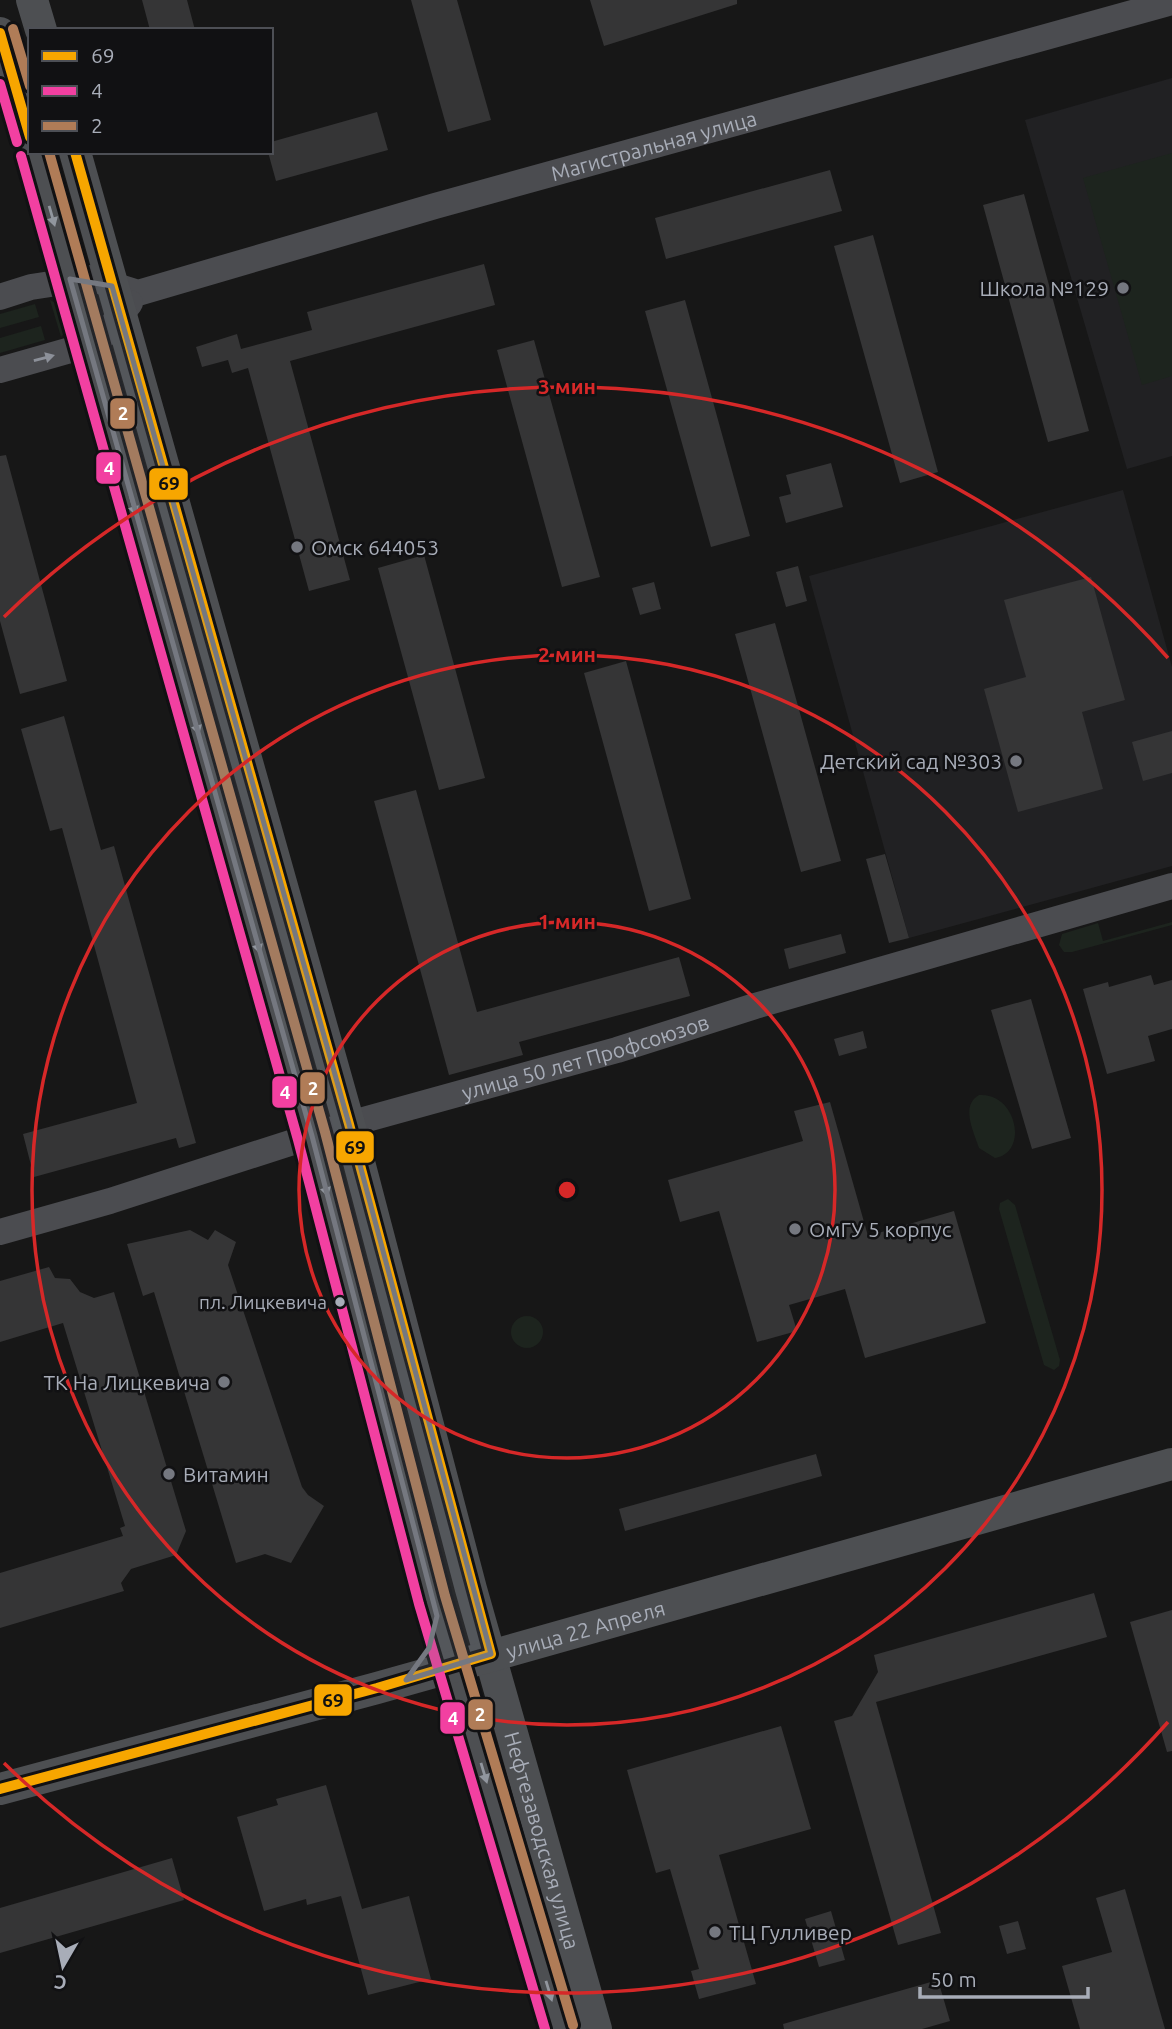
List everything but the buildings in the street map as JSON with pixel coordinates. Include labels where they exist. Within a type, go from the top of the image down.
[{"type":"main road","points":[[32,0],[40,28]]},
{"type":"main road","points":[[0,33],[28,131]]},
{"type":"main road","name":"Нефтезаводская улица","points":[[35,154],[312,1136],[437,1616],[560,2029]]},
{"type":"main road","name":"Нефтезаводская улица","points":[[76,154],[123,298],[349,1124],[477,1607],[596,2029]]},
{"type":"main road","name":"улица 22 Апреля","points":[[0,1789],[406,1680],[1172,1464]]},
{"type":"main road","points":[[477,1607],[483,1622],[506,1636],[542,1640]]},
{"type":"main road","points":[[437,1616],[435,1635],[406,1680],[438,1687],[463,1708]]},
{"type":"main road","points":[[502,1690],[503,1677],[510,1666],[542,1640]]},
{"type":"street","name":"Магистральная улица","points":[[0,370],[88,345],[104,334],[123,298],[435,206],[1172,2]]},
{"type":"street","name":"Магистральная улица","points":[[0,297],[70,279],[90,278],[123,298]]},
{"type":"street","name":"улица 50 лет Профсоюзов","points":[[0,1232],[110,1201],[349,1124],[617,1051],[781,998],[1172,886]]},
{"type":"highlighted area","points":[[70,279],[112,286],[349,1124],[491,1654],[406,1680],[429,1648],[437,1616],[312,1136]]},
{"type":"shaded area","name":"Школа №129","points":[[1172,78],[1172,456],[1127,469],[1025,120]]},
{"type":"shaded area","points":[[1172,153],[1172,376],[1142,385],[1083,178]]},
{"type":"shaded area","points":[[50,300],[61,306],[67,329],[61,337]]},
{"type":"shaded area","points":[[35,304],[39,317],[0,328],[0,314]]},
{"type":"shaded area","points":[[41,326],[45,340],[0,353],[0,338]]},
{"type":"shaded area","name":"Детский сад №303","points":[[1123,490],[1172,667],[1172,866],[909,938],[809,576]]},
{"type":"shaded area","points":[[1172,922],[1172,925],[1072,952],[1064,952],[1059,945],[1062,934],[1098,923],[1103,941]]},
{"type":"shaded area","points":[[979,1095],[992,1097],[1002,1103],[1010,1112],[1014,1124],[1012,1146],[1006,1154],[995,1158],[979,1148],[970,1120],[970,1106]]},
{"type":"shaded area","points":[[1008,1199],[1015,1205],[1060,1360],[1059,1366],[1054,1370],[1044,1365],[999,1209],[1000,1203]]},
{"type":"shaded area","points":[[527,1316],[538,1321],[543,1332],[538,1343],[527,1348],[516,1343],[511,1332],[516,1321]]},
{"type":"transit line","name":"2","points":[[13,29],[28,79]]},
{"type":"transit line","name":"69","points":[[0,33],[28,130]]},
{"type":"transit line","name":"4","points":[[0,84],[17,142]]},
{"type":"transit line","name":"2","points":[[50,154],[325,1132],[445,1596],[573,2025]]},
{"type":"transit line","name":"69","points":[[0,1789],[377,1688],[491,1654],[349,1124],[76,154]]},
{"type":"transit line","name":"4","points":[[21,156],[298,1140],[419,1604],[545,2029]]},
{"type":"place","name":"Школа №129","points":[[1123,288]]},
{"type":"place","name":"Омск 644053","points":[[297,547]]},
{"type":"place","name":"Детский сад №303","points":[[1016,761]]},
{"type":"place","name":"ОмГУ 5 корпус","points":[[795,1229]]},
{"type":"place","name":"пл. Лицкевича","points":[[340,1302]]},
{"type":"place","name":"ТК На Лицкевича","points":[[224,1382]]},
{"type":"place","name":"Витамин","points":[[169,1474]]},
{"type":"place","name":"ТЦ Гулливер","points":[[715,1932]]}]
